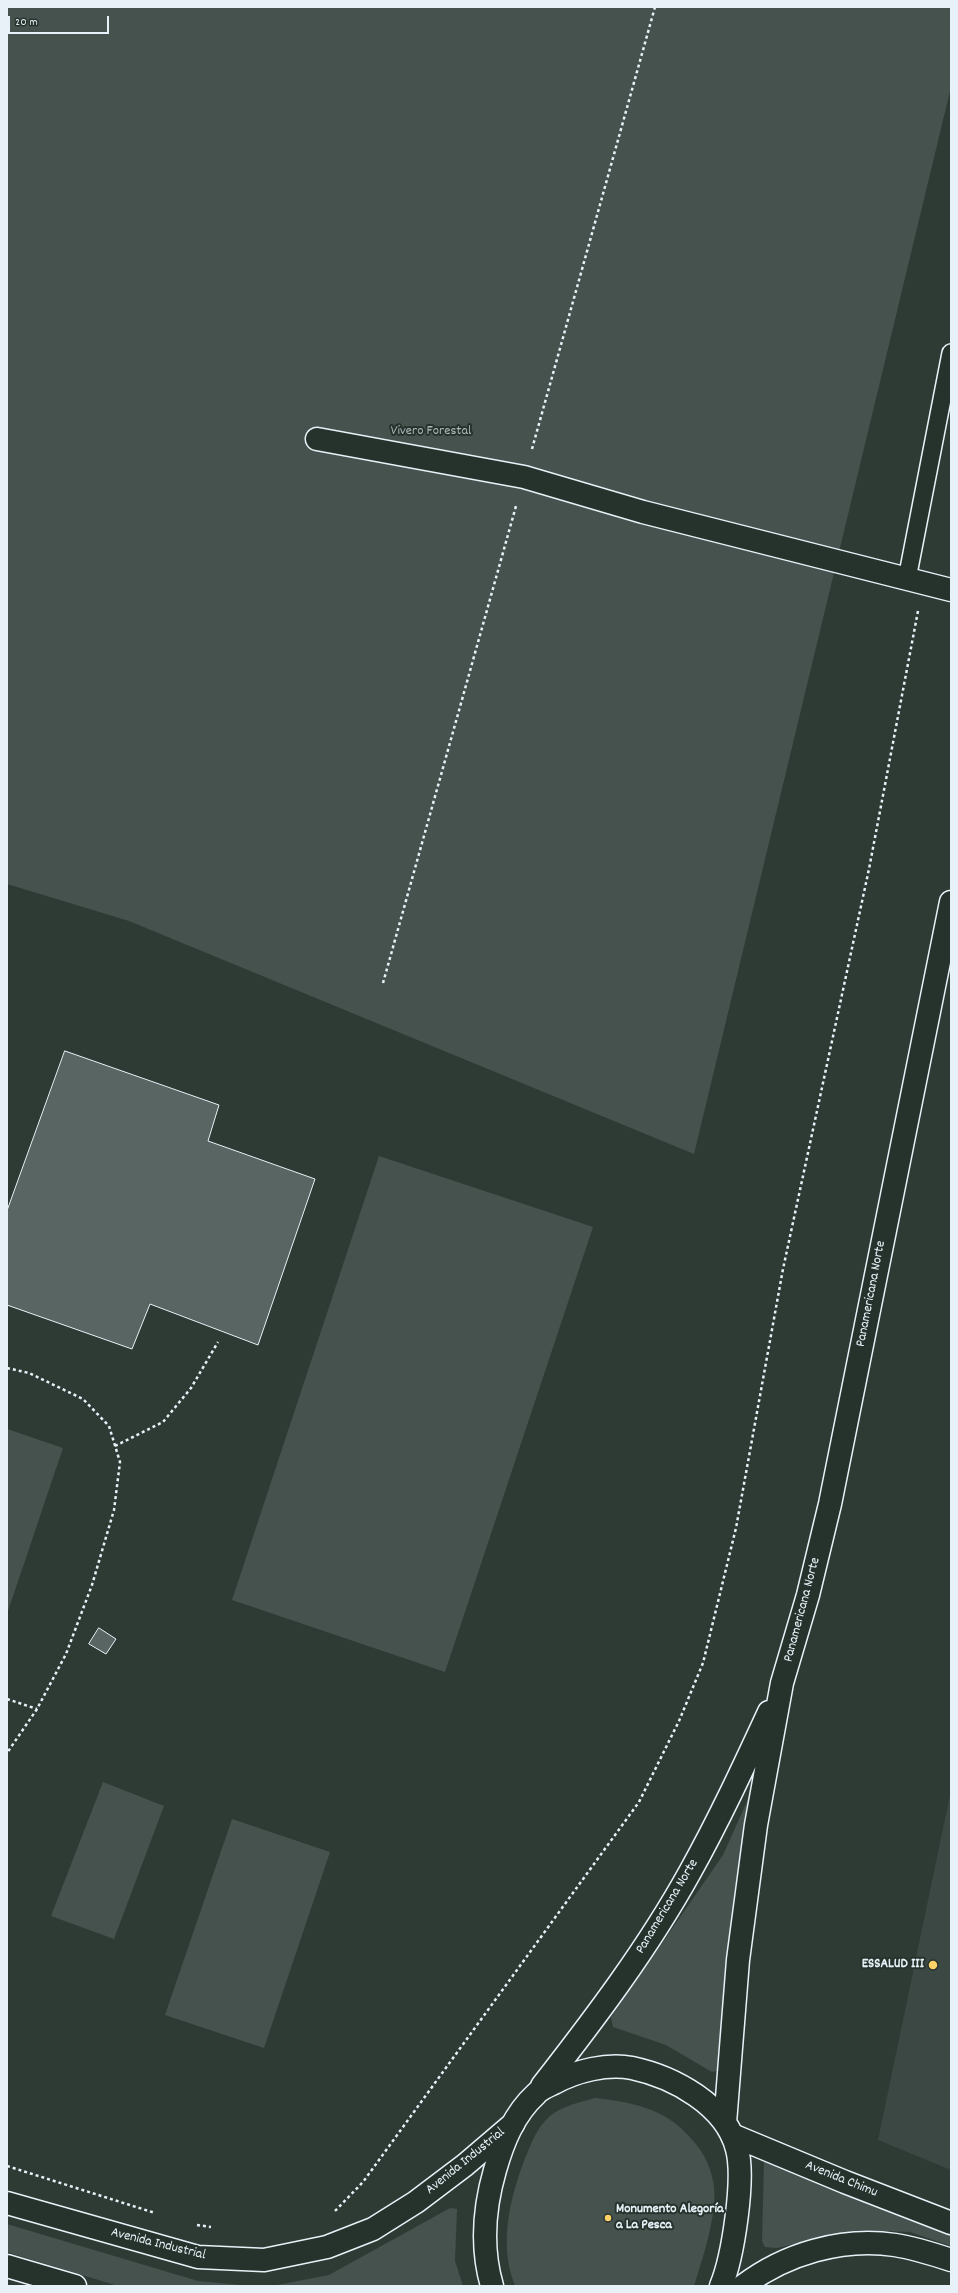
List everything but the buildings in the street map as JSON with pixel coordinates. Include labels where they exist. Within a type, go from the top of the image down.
[{"type":"main road","points":[[317,439],[524,477],[643,512],[951,590]]},
{"type":"main road","name":"Panamericana Norte","points":[[728,2129],[739,1952],[756,1825],[782,1683],[808,1595],[830,1504],[951,902]]},
{"type":"main road","name":"Panamericana Norte","points":[[513,2124],[592,2021],[639,1954],[690,1873],[730,1796],[782,1683]]},
{"type":"main road","points":[[537,2093],[563,2078],[597,2068],[631,2068],[667,2079],[701,2099],[728,2129],[738,2150],[738,2209],[731,2249],[721,2286]]},
{"type":"main road","points":[[492,2286],[487,2267],[484,2229],[492,2182],[501,2151],[513,2124]]},
{"type":"main road","name":"Avenida Industrial","points":[[7,2203],[198,2257],[264,2260],[327,2247],[373,2229],[422,2198],[465,2165],[513,2124]]},
{"type":"main road","name":"Avenida Chimu","points":[[728,2129],[845,2182],[951,2223]]},
{"type":"main road","points":[[743,2286],[759,2274],[789,2259],[819,2249],[855,2244],[895,2245],[951,2260]]},
{"type":"main road","points":[[7,2266],[75,2286]]},
{"type":"lane","points":[[915,581],[951,353]]},
{"type":"path","points":[[333,2214],[362,2182],[639,1802],[679,1721],[703,1663],[736,1528],[783,1269],[869,869],[915,581]]},
{"type":"path","points":[[115,1446],[163,1422],[191,1388],[218,1342]]},
{"type":"path","points":[[7,1368],[30,1374],[83,1399],[109,1426],[120,1462],[114,1510],[92,1585],[66,1654],[38,1709],[7,1753]]},
{"type":"path","points":[[7,1699],[38,1709]]},
{"type":"path","points":[[7,2166],[162,2215]]},
{"type":"path","points":[[192,2224],[214,2227]]},
{"type":"shaded area","name":"ESSALUD III","points":[[951,1790],[951,2170],[878,2140]]},
{"type":"green space","name":"Vivero Forestal","points":[[7,7],[951,7],[951,87],[694,1154],[129,921],[7,884]]},
{"type":"green space","points":[[379,1156],[593,1227],[445,1672],[232,1600]]},
{"type":"green space","points":[[7,1429],[63,1448],[7,1614]]},
{"type":"green space","points":[[103,1782],[164,1806],[114,1939],[51,1916]]},
{"type":"green space","points":[[748,1799],[753,1800],[721,2070],[712,2072],[666,2045],[613,2027],[611,2017],[723,1855]]},
{"type":"green space","points":[[232,1819],[330,1852],[264,2048],[165,2015]]},
{"type":"green space","points":[[595,2098],[640,2106],[665,2117],[688,2135],[699,2148],[707,2161],[712,2175],[714,2190],[713,2216],[694,2286],[515,2286],[510,2270],[508,2255],[507,2239],[510,2207],[524,2161],[534,2137],[545,2120],[550,2116],[566,2107]]},
{"type":"green space","points":[[770,2157],[951,2232],[951,2246],[910,2232],[858,2230],[777,2248],[765,2247],[762,2241],[764,2161]]},
{"type":"green space","points":[[450,2208],[457,2209],[455,2261],[463,2286],[272,2286],[329,2275]]},
{"type":"green space","points":[[7,2224],[198,2281],[252,2286],[118,2286],[7,2252]]},
{"type":"place","name":"ESSALUD III","points":[[933,1965]]},
{"type":"place","name":"Monumento Alegoría a La Pesca","points":[[608,2218]]}]
